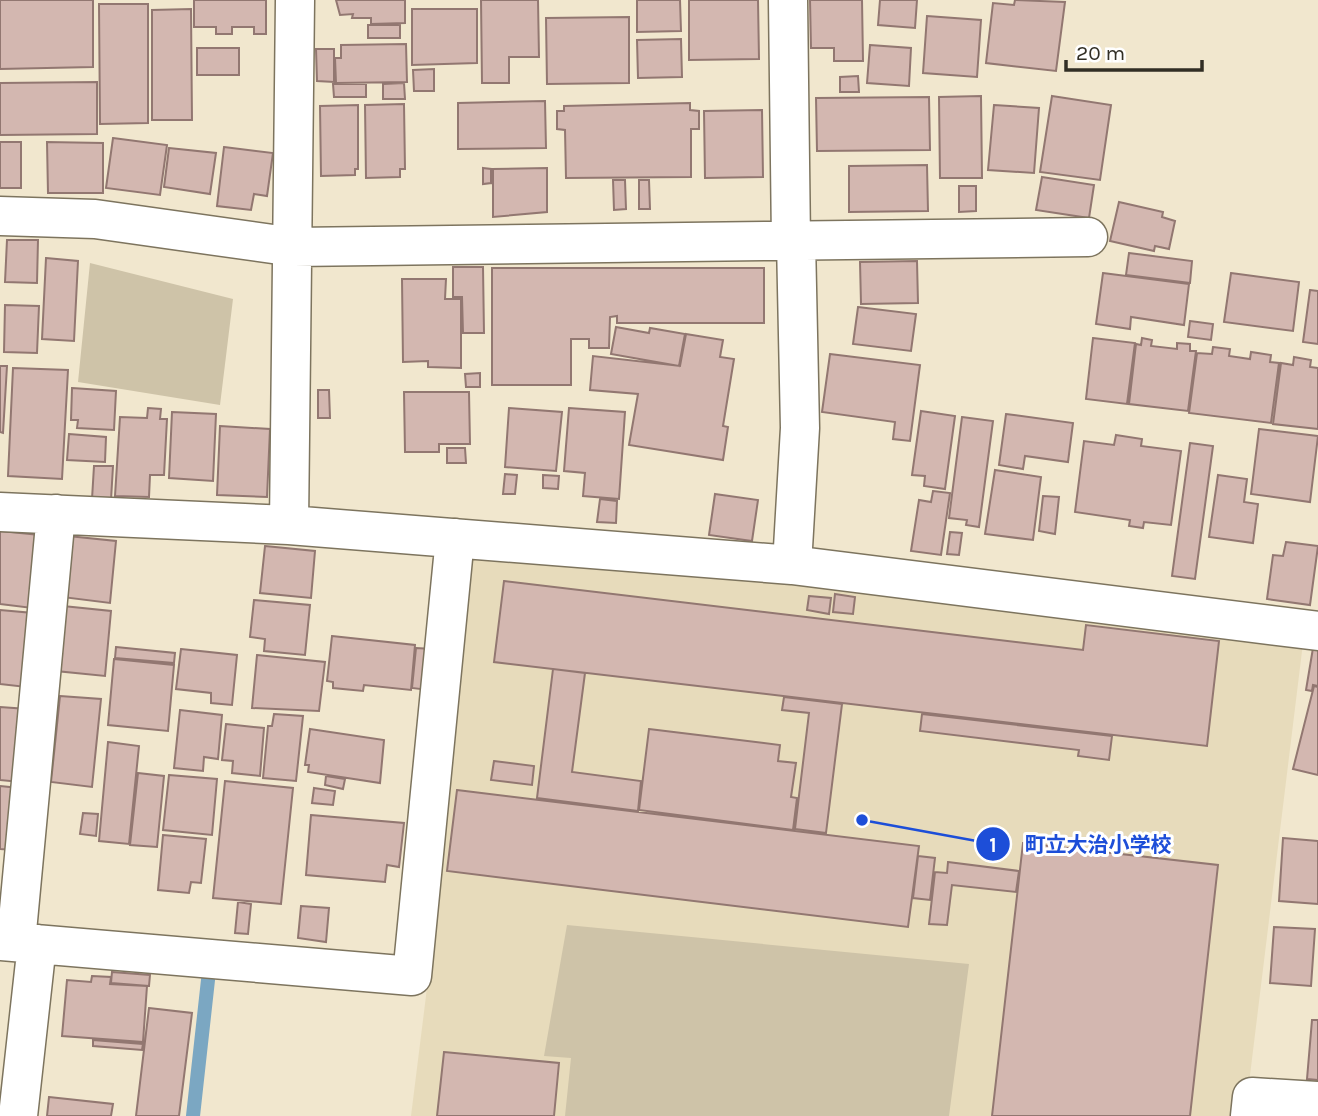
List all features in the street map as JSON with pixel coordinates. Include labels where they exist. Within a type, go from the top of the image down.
[{"type":"street","points":[[289,525],[295,0]]},
{"type":"street","points":[[788,0],[800,428],[792,565]]},
{"type":"street","points":[[0,216],[95,219],[294,247],[1088,237]]},
{"type":"street","points":[[0,512],[289,525],[792,565],[1318,631]]},
{"type":"street","points":[[18,1116],[18,942],[56,514]]},
{"type":"street","points":[[18,942],[412,976],[455,538]]},
{"type":"street","points":[[1250,1116],[1252,1097],[1318,1101]]},
{"type":"shaded area","points":[[90,263],[233,299],[220,405],[78,382]]},
{"type":"shaded area","points":[[468,559],[691,569],[1303,643],[1245,1116],[411,1116],[426,996]]},
{"type":"shaded area","points":[[567,925],[969,964],[949,1116],[565,1116],[571,1058],[544,1056]]},
{"type":"building","points":[[0,0],[93,0],[93,67],[0,69]]},
{"type":"building","points":[[194,0],[266,0],[266,34],[254,34],[254,27],[232,27],[232,34],[216,34],[216,27],[194,27]]},
{"type":"building","points":[[336,0],[405,0],[405,23],[371,24],[371,18],[352,18],[353,14],[340,15]]},
{"type":"building","points":[[481,0],[538,0],[539,57],[509,57],[509,83],[482,83]]},
{"type":"building","points":[[637,0],[680,0],[681,31],[637,32]]},
{"type":"building","points":[[689,0],[758,0],[759,59],[689,60]]},
{"type":"building","points":[[810,0],[862,0],[863,61],[834,61],[834,48],[811,48]]},
{"type":"building","points":[[880,0],[917,0],[915,28],[878,25]]},
{"type":"building","points":[[1015,0],[1065,2],[1056,71],[986,63],[993,3],[1014,5]]},
{"type":"building","points":[[99,4],[148,4],[148,123],[100,124]]},
{"type":"building","points":[[191,9],[192,120],[152,120],[152,10]]},
{"type":"building","points":[[412,9],[477,9],[477,63],[412,65]]},
{"type":"building","points":[[927,16],[981,20],[977,77],[923,73]]},
{"type":"building","points":[[629,17],[629,83],[547,84],[546,18]]},
{"type":"building","points":[[368,25],[400,25],[400,38],[368,38]]},
{"type":"building","points":[[681,39],[682,77],[638,78],[637,40]]},
{"type":"building","points":[[406,44],[407,82],[336,83],[335,58],[341,58],[341,45]]},
{"type":"building","points":[[870,45],[911,48],[909,86],[867,83]]},
{"type":"building","points":[[197,48],[239,48],[239,75],[197,75]]},
{"type":"building","points":[[316,49],[334,49],[334,82],[317,81]]},
{"type":"building","points":[[434,69],[434,91],[414,91],[413,70]]},
{"type":"building","points":[[858,76],[859,92],[840,92],[840,77]]},
{"type":"building","points":[[97,82],[97,134],[0,135],[0,83]]},
{"type":"building","points":[[404,83],[405,99],[383,99],[383,84]]},
{"type":"building","points":[[333,84],[366,84],[366,97],[334,97]]},
{"type":"building","points":[[981,96],[982,178],[940,178],[939,97]]},
{"type":"building","points":[[1052,96],[1111,105],[1100,180],[1040,172]]},
{"type":"building","points":[[929,97],[930,150],[817,151],[816,98]]},
{"type":"building","points":[[545,101],[546,148],[458,149],[458,103]]},
{"type":"building","points":[[690,103],[690,110],[699,111],[699,129],[691,129],[691,177],[566,178],[565,130],[557,129],[557,111],[564,111],[564,106]]},
{"type":"building","points":[[404,104],[405,169],[400,169],[400,177],[366,178],[365,105]]},
{"type":"building","points":[[358,105],[358,169],[355,169],[355,175],[321,176],[320,106]]},
{"type":"building","points":[[994,105],[1039,108],[1034,173],[988,170]]},
{"type":"building","points":[[762,110],[763,177],[705,178],[704,111]]},
{"type":"building","points":[[113,138],[167,145],[160,195],[106,188]]},
{"type":"building","points":[[0,142],[21,142],[21,188],[0,188]]},
{"type":"building","points":[[47,142],[103,143],[103,193],[48,193]]},
{"type":"building","points":[[224,147],[273,153],[267,196],[254,194],[251,210],[217,206]]},
{"type":"building","points":[[169,148],[216,153],[210,194],[164,187]]},
{"type":"building","points":[[927,165],[928,211],[849,212],[849,166]]},
{"type":"building","points":[[483,168],[491,169],[491,183],[483,184]]},
{"type":"building","points":[[547,168],[547,212],[493,217],[493,169]]},
{"type":"building","points":[[1042,177],[1094,185],[1089,218],[1036,210]]},
{"type":"building","points":[[613,180],[625,180],[626,209],[614,210]]},
{"type":"building","points":[[639,180],[649,180],[650,209],[639,209]]},
{"type":"building","points":[[959,186],[976,186],[976,211],[959,212]]},
{"type":"building","points":[[1119,202],[1163,212],[1162,217],[1175,221],[1169,249],[1155,246],[1154,251],[1110,241]]},
{"type":"building","points":[[7,240],[38,240],[37,283],[5,282]]},
{"type":"building","points":[[1129,253],[1192,261],[1190,283],[1126,275]]},
{"type":"building","points":[[46,258],[78,261],[74,341],[42,339]]},
{"type":"building","points":[[917,261],[918,303],[861,304],[860,262]]},
{"type":"building","points":[[453,267],[483,267],[484,333],[463,333],[462,297],[453,297]]},
{"type":"building","points":[[492,268],[764,268],[764,323],[617,323],[617,316],[610,317],[609,348],[589,348],[589,339],[571,339],[571,385],[492,385]]},
{"type":"building","points":[[1103,273],[1189,284],[1184,325],[1131,317],[1130,329],[1096,324]]},
{"type":"building","points":[[1231,273],[1299,282],[1293,331],[1224,322]]},
{"type":"building","points":[[402,279],[446,279],[445,299],[461,299],[461,368],[428,367],[428,361],[403,362]]},
{"type":"building","points":[[1310,290],[1318,291],[1318,344],[1303,342]]},
{"type":"building","points":[[5,305],[39,306],[37,353],[4,352]]},
{"type":"building","points":[[858,307],[916,314],[911,351],[853,344]]},
{"type":"building","points":[[1190,321],[1213,324],[1211,340],[1188,337]]},
{"type":"building","points":[[616,327],[649,333],[650,328],[685,334],[679,366],[611,354]]},
{"type":"building","points":[[686,334],[723,340],[720,357],[734,359],[723,426],[728,427],[723,460],[629,445],[638,394],[590,390],[593,356],[680,366]]},
{"type":"building","points":[[1093,338],[1135,343],[1127,404],[1086,399]]},
{"type":"building","points":[[1142,338],[1152,340],[1151,346],[1177,349],[1177,343],[1190,344],[1190,351],[1196,351],[1188,411],[1129,404],[1136,344],[1141,345]]},
{"type":"building","points":[[1213,347],[1230,349],[1229,356],[1250,359],[1251,352],[1271,355],[1270,362],[1279,363],[1271,423],[1189,413],[1197,353],[1212,354]]},
{"type":"building","points":[[830,354],[920,365],[910,441],[893,439],[895,422],[822,412]]},
{"type":"building","points":[[1294,357],[1311,360],[1310,367],[1318,368],[1318,429],[1273,424],[1281,363],[1293,365]]},
{"type":"building","points":[[0,366],[7,366],[3,433],[0,432]]},
{"type":"building","points":[[13,368],[68,370],[62,479],[8,476]]},
{"type":"building","points":[[480,373],[480,387],[466,387],[465,374]]},
{"type":"building","points":[[72,388],[116,391],[114,430],[77,428],[78,420],[71,420]]},
{"type":"building","points":[[318,390],[329,390],[330,418],[318,418]]},
{"type":"building","points":[[404,392],[469,392],[470,444],[439,444],[439,452],[405,452]]},
{"type":"building","points":[[148,408],[161,409],[160,419],[167,419],[164,475],[150,475],[149,497],[115,496],[120,417],[147,418]]},
{"type":"building","points":[[509,408],[562,412],[556,471],[505,467]]},
{"type":"building","points":[[569,408],[625,412],[619,499],[583,496],[585,473],[564,471]]},
{"type":"building","points":[[921,411],[955,416],[945,489],[924,486],[925,476],[912,475]]},
{"type":"building","points":[[172,412],[216,414],[213,481],[169,478]]},
{"type":"building","points":[[1006,414],[1073,423],[1068,462],[1025,456],[1023,469],[999,465]]},
{"type":"building","points":[[962,417],[993,421],[979,527],[966,525],[967,520],[949,518]]},
{"type":"building","points":[[220,426],[270,429],[267,497],[217,495]]},
{"type":"building","points":[[1259,429],[1318,436],[1310,502],[1251,494]]},
{"type":"building","points":[[69,434],[106,437],[105,462],[67,460]]},
{"type":"building","points":[[1116,435],[1142,439],[1141,446],[1181,451],[1171,525],[1144,522],[1143,528],[1129,526],[1130,520],[1075,512],[1084,441],[1114,445]]},
{"type":"building","points":[[1190,443],[1213,446],[1195,579],[1172,576]]},
{"type":"building","points":[[447,448],[465,448],[466,463],[447,463]]},
{"type":"building","points":[[94,466],[113,466],[111,500],[92,499]]},
{"type":"building","points":[[995,470],[1041,477],[1033,540],[985,534]]},
{"type":"building","points":[[505,474],[517,475],[515,494],[503,494]]},
{"type":"building","points":[[543,475],[559,476],[558,489],[543,488]]},
{"type":"building","points":[[1218,475],[1247,479],[1244,502],[1258,504],[1253,543],[1209,537]]},
{"type":"building","points":[[933,491],[950,493],[941,555],[911,551],[919,500],[931,502]]},
{"type":"building","points":[[715,494],[758,500],[752,541],[709,535]]},
{"type":"building","points":[[1043,496],[1059,497],[1055,534],[1039,531]]},
{"type":"building","points":[[600,499],[617,501],[616,523],[597,522]]},
{"type":"building","points":[[0,531],[40,535],[32,608],[0,604]]},
{"type":"building","points":[[950,532],[962,533],[959,555],[947,554]]},
{"type":"building","points":[[68,536],[116,541],[110,603],[62,597]]},
{"type":"building","points":[[1286,542],[1318,546],[1310,605],[1267,599],[1273,555],[1283,556]]},
{"type":"building","points":[[265,546],[315,551],[311,598],[260,593]]},
{"type":"building","points":[[504,581],[1083,650],[1086,625],[1219,641],[1207,746],[494,662]]},
{"type":"building","points":[[835,594],[855,597],[853,614],[833,612]]},
{"type":"building","points":[[809,596],[831,598],[829,614],[807,610]]},
{"type":"building","points":[[254,600],[310,605],[305,655],[264,651],[265,639],[250,637]]},
{"type":"building","points":[[63,606],[111,611],[105,676],[56,671]]},
{"type":"building","points":[[0,610],[33,613],[26,687],[0,684]]},
{"type":"building","points":[[332,636],[415,645],[411,690],[364,685],[363,691],[333,688],[333,682],[327,681]]},
{"type":"building","points":[[116,647],[175,653],[174,663],[115,658]]},
{"type":"building","points":[[416,648],[432,649],[428,690],[412,688]]},
{"type":"building","points":[[1313,648],[1318,648],[1318,686],[1313,685],[1312,691],[1306,690]]},
{"type":"building","points":[[181,649],[237,655],[232,705],[211,703],[211,693],[176,689]]},
{"type":"building","points":[[257,655],[325,662],[319,711],[252,708]]},
{"type":"building","points":[[114,659],[174,665],[168,731],[108,725]]},
{"type":"building","points":[[553,669],[585,673],[572,772],[641,781],[638,811],[537,798]]},
{"type":"building","points":[[1314,686],[1318,687],[1318,775],[1293,769]]},
{"type":"building","points":[[60,696],[101,699],[92,787],[51,782]]},
{"type":"building","points":[[784,697],[842,704],[826,833],[795,829],[809,713],[782,710]]},
{"type":"building","points":[[0,707],[27,709],[20,782],[0,780]]},
{"type":"building","points":[[180,710],[222,715],[218,759],[204,757],[203,771],[174,768]]},
{"type":"building","points":[[274,714],[303,716],[296,781],[263,778],[268,726],[272,726]]},
{"type":"building","points":[[922,714],[1112,736],[1109,760],[1078,756],[1079,750],[920,731]]},
{"type":"building","points":[[226,724],[264,728],[260,776],[232,773],[233,761],[222,760]]},
{"type":"building","points":[[310,729],[384,740],[380,783],[308,772],[309,765],[305,765]]},
{"type":"building","points":[[649,729],[780,745],[778,761],[796,763],[791,797],[797,798],[793,830],[639,810]]},
{"type":"building","points":[[108,742],[139,746],[129,844],[99,841]]},
{"type":"building","points":[[494,761],[534,766],[532,785],[491,780]]},
{"type":"building","points":[[138,773],[164,776],[157,847],[130,845]]},
{"type":"building","points":[[169,775],[217,779],[212,835],[163,830]]},
{"type":"building","points":[[326,776],[345,779],[343,789],[325,785]]},
{"type":"building","points":[[225,781],[293,788],[281,904],[213,898]]},
{"type":"building","points":[[0,786],[19,788],[12,850],[0,849]]},
{"type":"building","points":[[314,788],[335,791],[333,805],[312,803]]},
{"type":"building","points":[[457,790],[919,846],[908,927],[447,871]]},
{"type":"building","points":[[83,813],[98,814],[96,836],[80,834]]},
{"type":"building","points":[[311,815],[404,823],[399,867],[387,865],[385,882],[306,875]]},
{"type":"building","points":[[163,835],[206,839],[201,883],[191,882],[189,893],[158,890]]},
{"type":"building","points":[[1283,838],[1318,841],[1318,904],[1279,901]]},
{"type":"building","points":[[1023,843],[1218,865],[1190,1116],[992,1116]]},
{"type":"building","points":[[918,856],[935,858],[930,900],[913,898]]},
{"type":"building","points":[[948,862],[1019,871],[1016,892],[952,885],[947,925],[929,924],[935,872],[947,873]]},
{"type":"building","points":[[238,902],[251,904],[248,934],[235,933]]},
{"type":"building","points":[[301,906],[329,908],[326,942],[298,938]]},
{"type":"building","points":[[1274,927],[1315,929],[1311,986],[1270,983]]},
{"type":"building","points":[[112,972],[150,975],[149,986],[111,983]]},
{"type":"building","points":[[92,976],[111,977],[110,984],[147,986],[143,1042],[62,1036],[67,980],[91,982]]},
{"type":"building","points":[[149,1008],[192,1013],[179,1116],[136,1116]]},
{"type":"building","points":[[1312,1020],[1318,1020],[1318,1080],[1307,1079]]},
{"type":"building","points":[[93,1040],[143,1044],[142,1050],[93,1046]]},
{"type":"building","points":[[444,1052],[559,1063],[554,1116],[437,1116]]},
{"type":"building","points":[[49,1097],[113,1104],[111,1116],[47,1116]]},
{"type":"waterway","points":[[193,1116],[208,980]]},
{"type":"place","name":"町立大治小学校","points":[[862,820]]}]
